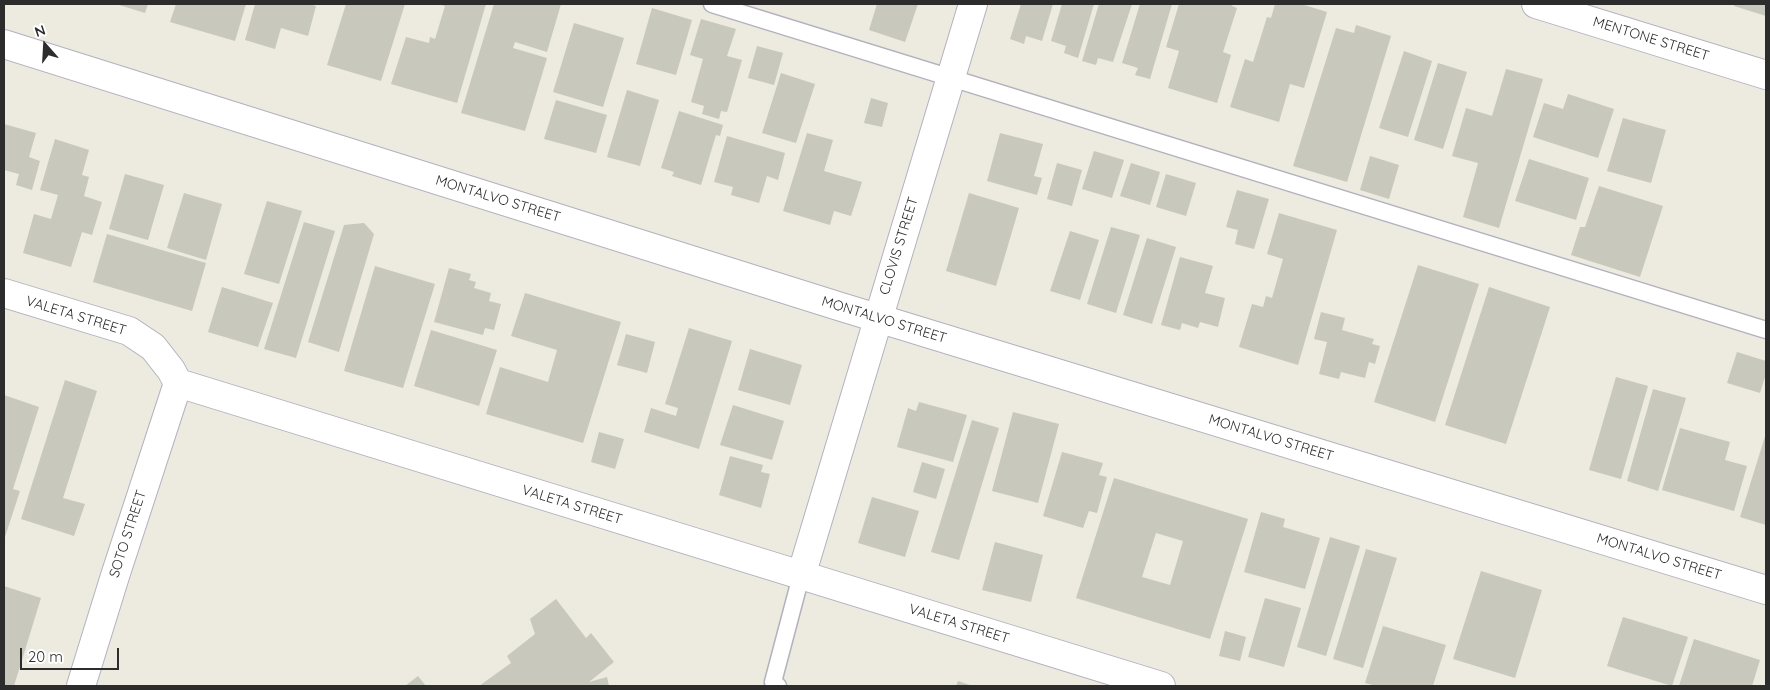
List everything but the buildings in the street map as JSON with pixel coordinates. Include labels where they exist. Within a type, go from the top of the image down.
[{"type":"street","name":"CLOVIS STREET","points":[[801,576],[973,4]]},
{"type":"street","name":"MENTONE STREET","points":[[1536,4],[1766,75]]},
{"type":"street","name":"MONTALVO STREET","points":[[4,44],[878,318],[1766,590]]},
{"type":"street","name":"VALETA STREET","points":[[4,293],[129,332],[153,347],[171,370],[178,383],[1160,686]]},
{"type":"street","name":"SOTO STREET","points":[[81,686],[178,383]]},
{"type":"lane","points":[[712,4],[1766,330]]},
{"type":"lane","points":[[778,686],[773,682],[801,576]]}]
